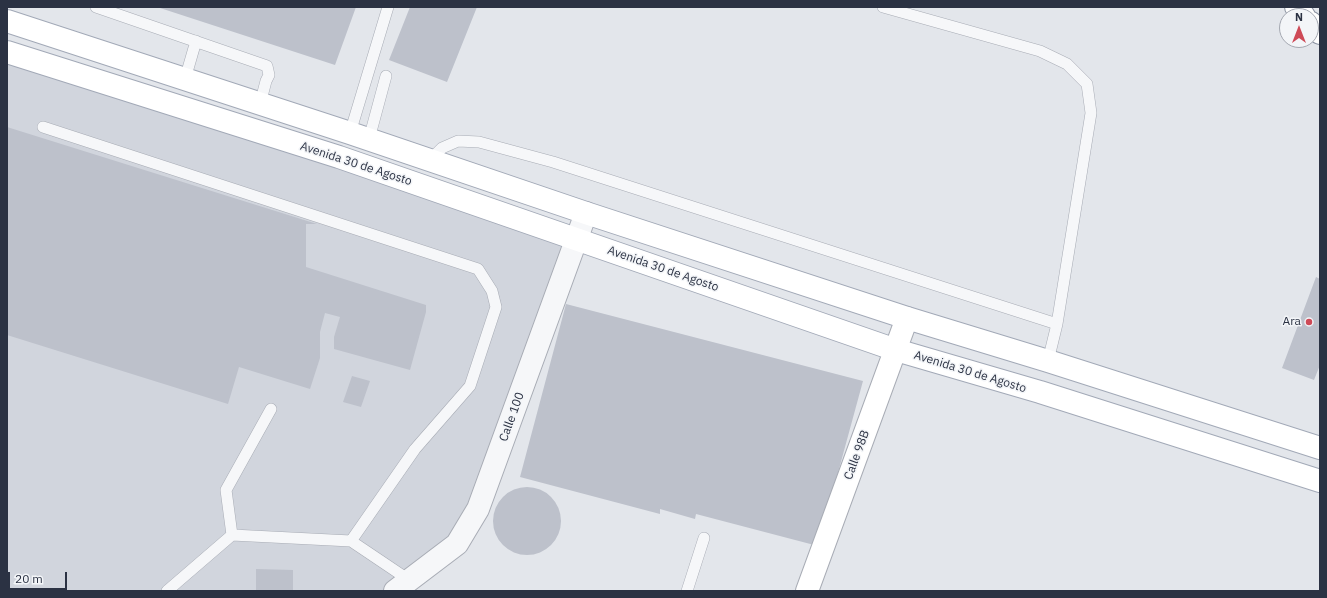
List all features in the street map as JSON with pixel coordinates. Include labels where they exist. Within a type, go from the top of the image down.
[{"type":"main road","points":[[7,21],[907,318],[1048,361],[1320,448]]},
{"type":"main road","name":"Avenida 30 de Agosto","points":[[7,52],[339,157],[896,350],[1040,392],[1320,481]]},
{"type":"main road","name":"Calle 98B","points":[[807,591],[907,318]]},
{"type":"street","name":"Calle 100","points":[[402,586],[457,544],[478,509],[586,213]]},
{"type":"lane","points":[[96,7],[267,66],[269,75],[260,104]]},
{"type":"lane","points":[[359,136],[388,7]]},
{"type":"lane","points":[[883,7],[1040,51],[1067,64],[1087,84],[1091,113],[1057,324],[1048,361]]},
{"type":"lane","points":[[185,79],[196,41]]},
{"type":"lane","points":[[359,136],[386,76]]},
{"type":"lane","points":[[43,127],[478,269],[492,291],[496,307],[470,386],[415,450],[352,541]]},
{"type":"lane","points":[[430,160],[442,148],[458,141],[479,142],[554,162],[1057,324]]},
{"type":"lane","points":[[232,535],[226,490],[271,409]]},
{"type":"lane","points":[[167,591],[232,535],[352,541],[402,586]]},
{"type":"lane","points":[[687,591],[704,538]]},
{"type":"shaded area","points":[[7,52],[577,239],[478,509],[395,591],[7,591]]},
{"type":"building","points":[[157,7],[356,7],[335,65]]},
{"type":"building","points":[[410,7],[477,7],[447,82],[389,60]]},
{"type":"building","points":[[7,127],[317,224],[306,224],[306,267],[426,305],[426,312],[410,370],[334,349],[334,337],[340,317],[325,313],[320,332],[320,358],[310,389],[239,367],[228,404],[7,335]]},
{"type":"building","name":"Ara","points":[[1316,277],[1320,279],[1320,365],[1314,380],[1282,368]]},
{"type":"building","points":[[566,304],[863,381],[818,546],[696,514],[695,519],[660,509],[660,514],[520,477]]},
{"type":"building","points":[[352,376],[370,381],[361,407],[343,402]]},
{"type":"building","points":[[520,487],[534,487],[546,492],[556,502],[561,514],[561,528],[556,540],[546,550],[534,555],[520,555],[508,550],[498,540],[493,528],[493,514],[498,502],[508,492]]},
{"type":"building","points":[[256,569],[293,570],[293,591],[256,591]]},
{"type":"place","name":"Ara","points":[[1309,322]]}]
